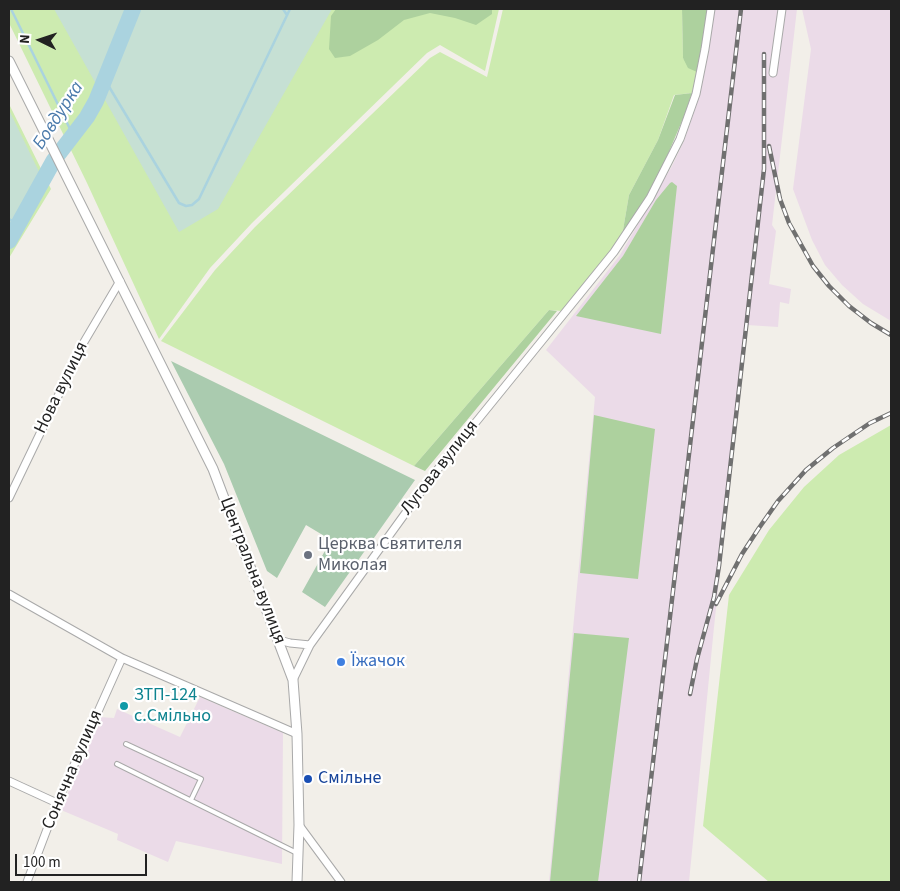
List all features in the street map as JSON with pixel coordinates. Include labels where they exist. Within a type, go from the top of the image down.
[{"type":"street","name":"Лугова вулиця","points":[[293,680],[310,645],[433,475],[614,252],[650,198],[669,163],[696,94],[706,49],[711,9]]},
{"type":"street","points":[[773,73],[782,9]]},
{"type":"street","name":"Центральна вулиця","points":[[9,60],[213,470],[279,640],[293,680],[297,734],[299,825],[297,882]]},
{"type":"street","name":"Нова вулиця","points":[[9,498],[84,342],[120,281]]},
{"type":"street","points":[[9,594],[122,658],[297,734]]},
{"type":"street","points":[[279,640],[310,645]]},
{"type":"street","name":"Сонячна вулиця","points":[[27,882],[57,803],[122,658]]},
{"type":"street","points":[[9,781],[57,803]]},
{"type":"street","points":[[299,825],[341,882]]},
{"type":"lane","points":[[126,744],[201,779],[191,800]]},
{"type":"lane","points":[[117,764],[299,854]]},
{"type":"shaded area","points":[[714,9],[797,9],[772,225],[776,231],[769,284],[791,289],[789,304],[780,302],[778,327],[747,325],[714,627],[689,882],[549,882],[595,397],[546,350],[620,255],[672,166],[684,141],[700,95],[709,50]]},
{"type":"shaded area","points":[[802,9],[891,9],[891,321],[863,304],[842,285],[825,265],[812,240],[793,189],[811,49]]},
{"type":"shaded area","points":[[200,697],[283,733],[282,864],[176,841],[168,862],[117,840],[118,834],[61,810],[99,717],[114,718],[117,709],[180,737]]},
{"type":"green space","points":[[9,9],[499,9],[485,71],[440,45],[427,53],[252,223],[210,268],[159,339],[87,183],[9,23]]},
{"type":"green space","points":[[54,9],[332,9],[218,209],[179,232]]},
{"type":"green space","points":[[336,9],[492,9],[492,14],[476,25],[430,13],[404,20],[378,40],[350,56],[335,58],[329,49],[331,16]]},
{"type":"green space","points":[[503,9],[682,9],[683,58],[697,72],[692,93],[674,95],[658,140],[629,195],[622,236],[562,311],[549,310],[414,466],[161,341],[215,270],[255,227],[430,58],[440,52],[487,77]]},
{"type":"green space","points":[[682,9],[708,9],[697,72],[688,68],[683,58]]},
{"type":"green space","points":[[692,93],[665,161],[648,196],[622,236],[629,195],[658,140],[675,95]]},
{"type":"green space","points":[[9,104],[51,189],[9,258]]},
{"type":"green space","points":[[9,110],[46,186],[20,228],[9,223]]},
{"type":"green space","points":[[672,182],[677,186],[661,334],[576,316],[623,256],[656,200]]},
{"type":"green space","points":[[549,310],[557,311],[425,471],[414,466]]},
{"type":"green space","points":[[171,361],[415,480],[325,607],[302,592],[331,540],[306,525],[277,578],[267,571],[224,464]]},
{"type":"green space","points":[[594,415],[655,429],[638,579],[580,573]]},
{"type":"green space","points":[[891,425],[891,882],[769,882],[703,826],[729,595],[769,530],[804,487],[839,455]]},
{"type":"green space","points":[[574,633],[629,638],[598,882],[550,882]]},
{"type":"waterway","points":[[11,9],[73,135]]},
{"type":"waterway","name":"Бовдурка","points":[[9,241],[54,160],[87,117],[96,101],[133,9]]},
{"type":"waterway","points":[[283,9],[287,15]]},
{"type":"waterway","points":[[105,80],[179,203],[186,206],[192,205],[199,199],[290,9]]},
{"type":"waterway","points":[[9,219],[19,225]]},
{"type":"railway","points":[[639,882],[741,9]]},
{"type":"railway","points":[[690,694],[697,659],[714,597],[719,566],[764,169],[764,54]]},
{"type":"railway","points":[[769,146],[780,199],[789,223],[813,266],[849,306],[891,335]]},
{"type":"railway","points":[[716,604],[742,554],[759,528],[778,501],[806,470],[833,448],[870,423],[891,413]]},
{"type":"place","name":"Церква Святителя Миколая","points":[[308,555]]},
{"type":"place","name":"Їжачок","points":[[341,662]]},
{"type":"place","name":"ЗТП-124 с.Смільно","points":[[124,706]]},
{"type":"place","name":"Смільне","points":[[308,779]]}]
